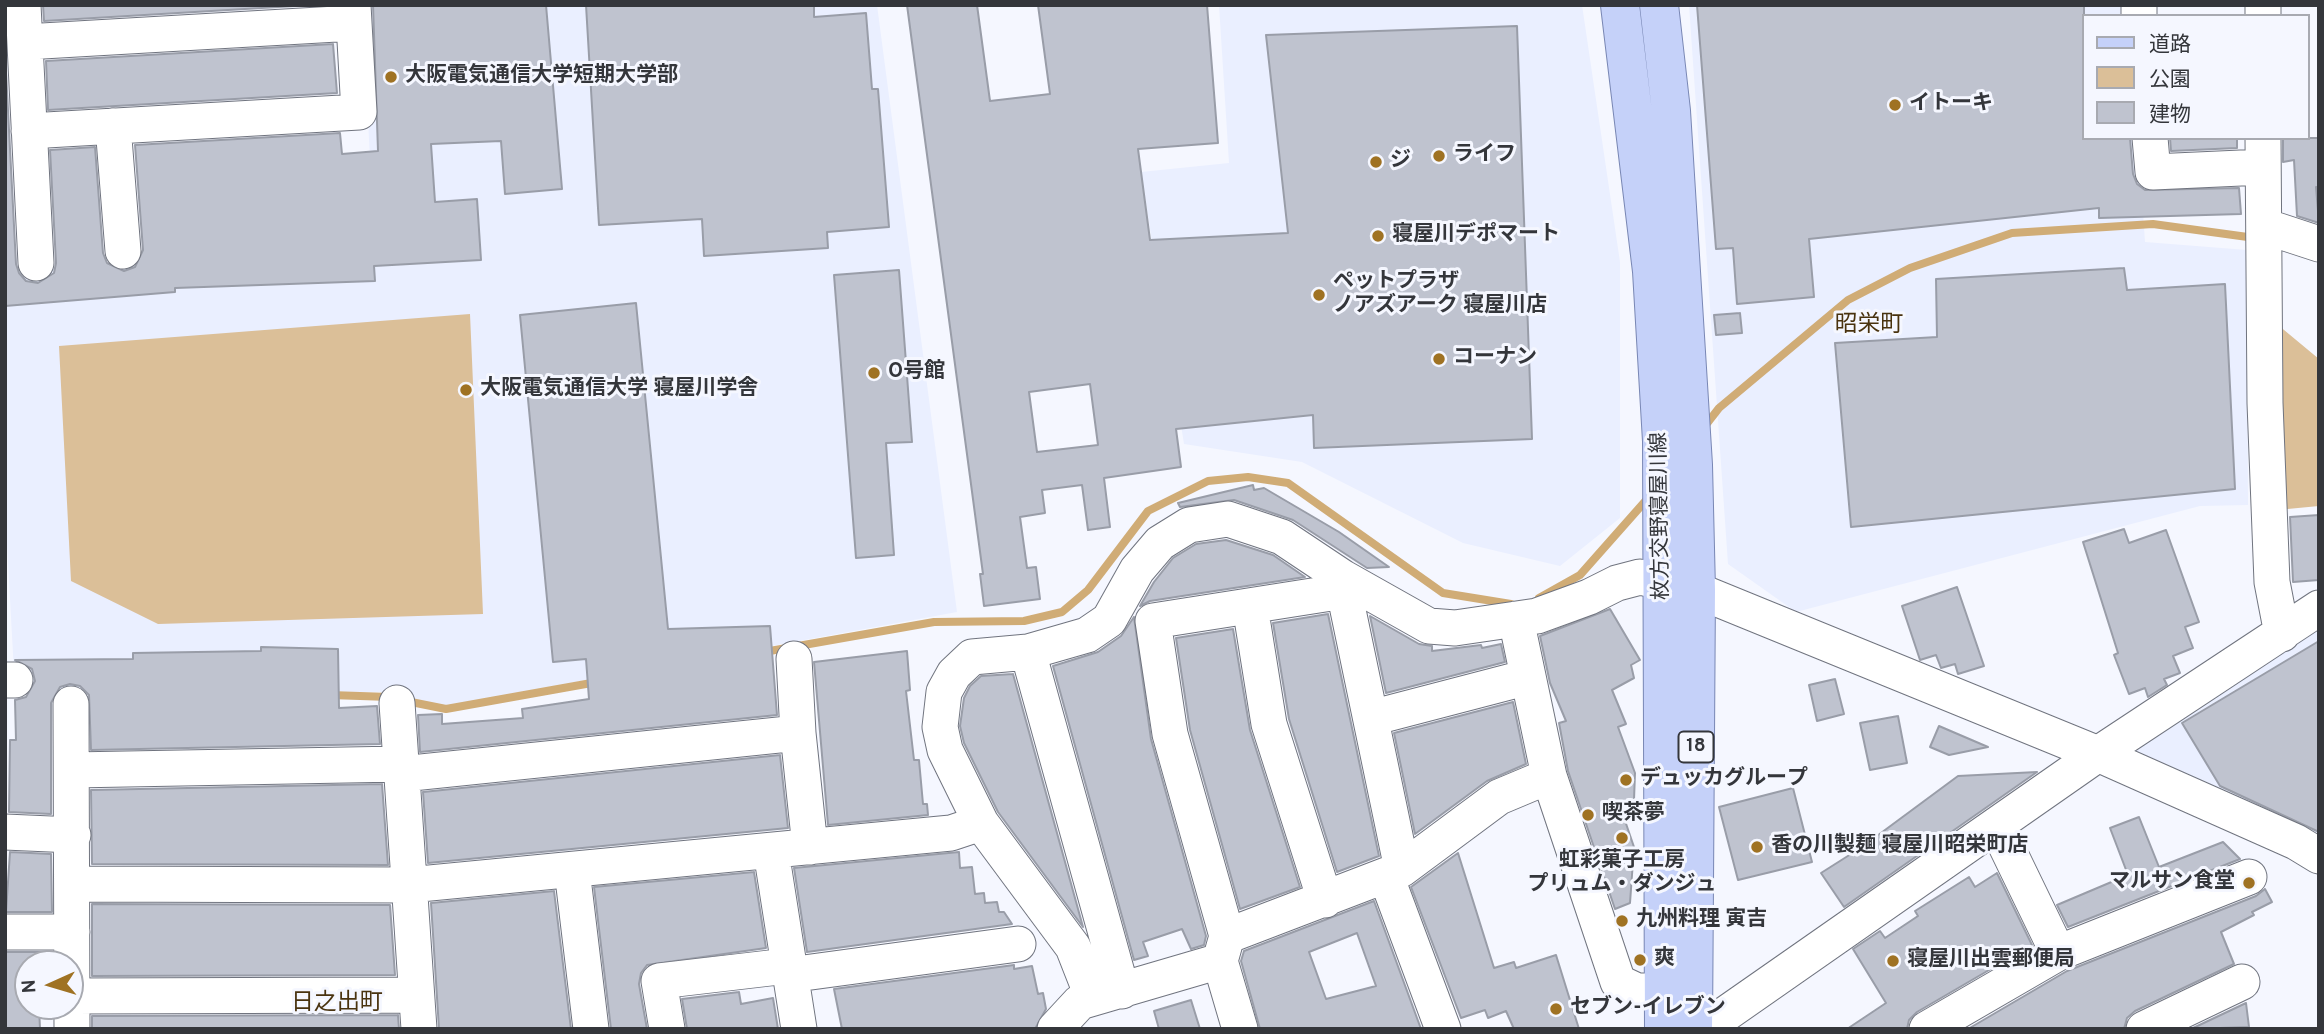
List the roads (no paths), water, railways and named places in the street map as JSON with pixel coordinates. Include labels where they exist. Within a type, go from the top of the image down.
[{"type":"main road","name":"枚方交野寝屋川線","points":[[1620,5],[1652,271],[1664,499],[1680,586],[1693,1029]]},
{"type":"main road","name":"枚方交野寝屋川線","points":[[1659,5],[1671,111],[1693,465],[1680,586],[1663,991],[1664,1029]]},
{"type":"street","points":[[23,5],[25,42],[21,141],[36,262]]},
{"type":"street","points":[[21,141],[113,126],[359,112],[354,14],[25,42]]},
{"type":"street","points":[[113,126],[123,251]]},
{"type":"street","points":[[2150,140],[2153,172],[2263,153],[2265,404],[2272,569],[2282,634]]},
{"type":"street","points":[[2264,237],[2319,244]]},
{"type":"street","points":[[1107,995],[981,822],[945,750],[940,727],[944,692],[954,674],[972,657],[1028,652],[1087,635],[1109,621],[1137,570],[1160,543],[1189,525],[1228,519],[1282,537],[1343,584],[1429,626],[1455,628],[1538,616],[1590,597],[1617,583],[1640,577],[1680,586],[2098,754],[2296,842],[2319,856]]},
{"type":"street","points":[[1240,1029],[1224,949],[1170,734],[1153,621],[1250,606],[1343,584]]},
{"type":"street","points":[[1343,584],[1371,718],[1394,872],[1443,1029]]},
{"type":"street","points":[[1250,606],[1269,724],[1325,900]]},
{"type":"street","points":[[1704,1029],[2098,754],[2319,608]]},
{"type":"street","points":[[1516,619],[1549,776],[1618,982],[1637,991],[1663,991]]},
{"type":"street","points":[[1028,652],[1107,995]]},
{"type":"street","points":[[794,659],[798,733],[810,847]]},
{"type":"street","points":[[1371,718],[1528,677]]},
{"type":"street","points":[[84,997],[221,1013],[418,1012],[397,703]]},
{"type":"street","points":[[71,704],[72,950]]},
{"type":"street","points":[[72,770],[402,769],[798,733]]},
{"type":"street","points":[[1055,1029],[1080,1002],[1107,995],[1224,949],[1325,900],[1394,872],[1499,797],[1549,776]]},
{"type":"street","points":[[72,884],[409,885],[951,833],[981,822]]},
{"type":"street","points":[[1997,827],[2058,954]]},
{"type":"street","points":[[5,832],[73,835]]},
{"type":"street","points":[[771,851],[799,1029]]},
{"type":"street","points":[[572,870],[591,1029]]},
{"type":"street","points":[[1927,1029],[2058,954],[2249,877]]},
{"type":"street","points":[[5,932],[72,932]]},
{"type":"street","points":[[667,1029],[659,981],[788,971],[1018,944]]},
{"type":"street","points":[[2144,1029],[2209,1014],[2242,982]]},
{"type":"waterway","points":[[1705,426],[1719,408],[1848,300],[1910,268],[2012,233],[2153,224],[2255,238]]},
{"type":"waterway","points":[[764,652],[934,622],[1024,621],[1062,612],[1088,590],[1148,511],[1208,481],[1248,477],[1288,483],[1443,593],[1511,604]]},
{"type":"waterway","points":[[1539,598],[1580,575],[1649,497]]},
{"type":"waterway","points":[[406,701],[446,709],[597,682]]},
{"type":"waterway","points":[[330,695],[390,697]]},
{"type":"place","name":"大阪電気通信大学短期大学部","points":[[391,77]]},
{"type":"place","name":"イトーキ","points":[[1895,105]]},
{"type":"place","name":"ライフ","points":[[1439,156]]},
{"type":"place","name":"ジ","points":[[1376,162]]},
{"type":"place","name":"寝屋川デポマート","points":[[1378,236]]},
{"type":"place","name":"ペットプラザ ノアズアーク 寝屋川店","points":[[1319,295]]},
{"type":"place","name":"コーナン","points":[[1439,359]]},
{"type":"place","name":"O号館","points":[[874,373]]},
{"type":"place","name":"大阪電気通信大学 寝屋川学舎","points":[[466,390]]},
{"type":"place","name":"デュッカグループ","points":[[1626,780]]},
{"type":"place","name":"喫茶夢","points":[[1588,815]]},
{"type":"place","name":"虹彩菓子工房 プリュム・ダンジュ","points":[[1622,838]]},
{"type":"place","name":"香の川製麺 寝屋川昭栄町店","points":[[1757,847]]},
{"type":"place","name":"マルサン食堂","points":[[2249,883]]},
{"type":"place","name":"九州料理 寅吉","points":[[1622,921]]},
{"type":"place","name":"爽","points":[[1640,960]]},
{"type":"place","name":"寝屋川出雲郵便局","points":[[1893,961]]},
{"type":"place","name":"セブン-イレブン","points":[[1556,1009]]},
{"type":"district","name":"昭栄町","points":[[1869,326]]},
{"type":"district","name":"日之出町","points":[[337,1004]]}]
